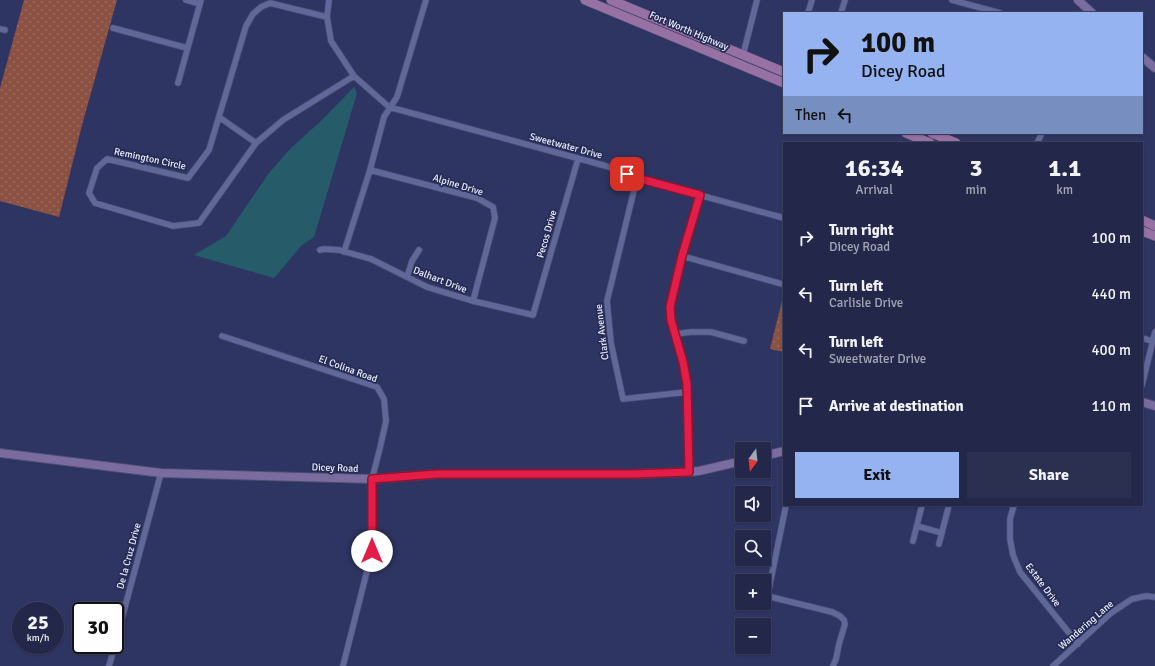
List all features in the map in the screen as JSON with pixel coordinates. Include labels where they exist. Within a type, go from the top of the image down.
[{"type":"main road","name":"Fort Worth Highway","points":[[585,0],[783,82]]},
{"type":"main road","name":"Fort Worth Highway","points":[[611,0],[783,72]]},
{"type":"main road","points":[[624,16],[627,7]]},
{"type":"main road","points":[[764,74],[768,65]]},
{"type":"main road","points":[[908,134],[928,142]]},
{"type":"main road","points":[[934,134],[954,142]]},
{"type":"main road","points":[[1143,220],[1155,226]]},
{"type":"main road","points":[[1143,231],[1155,236]]},
{"type":"street","points":[[178,82],[200,2],[186,0]]},
{"type":"street","name":"Sweetwater Drive","points":[[329,0],[327,17],[331,41],[354,76],[389,107],[606,166],[637,178],[783,218]]},
{"type":"street","points":[[344,252],[370,170],[384,117],[389,107],[397,97],[426,0]]},
{"type":"street","points":[[743,55],[757,0]]},
{"type":"street","points":[[808,12],[812,0]]},
{"type":"street","points":[[841,12],[845,0]]},
{"type":"street","points":[[952,0],[996,12]]},
{"type":"street","points":[[1078,0],[1091,12]]},
{"type":"street","name":"Remington Circle","points":[[327,17],[270,3],[261,6],[253,14],[246,26],[208,150],[188,178],[107,159],[97,168],[89,193],[95,202],[173,226],[199,223],[256,143],[283,120],[354,76]]},
{"type":"street","points":[[113,28],[187,48]]},
{"type":"street","points":[[1143,58],[1155,67]]},
{"type":"street","points":[[219,117],[256,143]]},
{"type":"street","name":"Pecos Drive","points":[[533,315],[578,159]]},
{"type":"street","name":"Alpine Drive","points":[[370,170],[477,198],[493,207],[495,218],[473,301]]},
{"type":"street","name":"Clark Avenue","points":[[637,178],[607,301],[611,343],[623,399],[687,392]]},
{"type":"street","points":[[689,472],[687,384],[683,362],[671,320],[670,307],[682,256],[700,195]]},
{"type":"street","name":"Dalhart Drive","points":[[320,250],[324,249],[344,252],[371,259],[427,287],[473,301],[533,315]]},
{"type":"street","points":[[407,277],[412,261],[419,250]]},
{"type":"street","points":[[682,256],[782,284]]},
{"type":"street","points":[[675,334],[684,332],[710,332],[744,341]]},
{"type":"street","points":[[1143,381],[1155,332]]},
{"type":"street","name":"El Colina Road","points":[[222,336],[377,387],[384,399],[386,421],[372,479],[372,551],[343,666]]},
{"type":"street","points":[[1143,338],[1154,341]]},
{"type":"street","points":[[1143,402],[1155,406]]},
{"type":"street","points":[[771,454],[783,451]]},
{"type":"street","name":"Dicey Road","points":[[0,453],[161,473],[372,479],[437,474],[634,474],[689,472],[735,463]]},
{"type":"street","name":"De la Cruz Drive","points":[[124,611],[161,473]]},
{"type":"street","points":[[786,506],[768,594],[771,597],[832,612],[844,620],[845,628],[833,666]]},
{"type":"street","points":[[913,541],[922,506]]},
{"type":"street","points":[[939,544],[949,506]]},
{"type":"street","name":"Estate Drive","points":[[1014,506],[1010,519],[1012,555],[1020,572],[1078,644]]},
{"type":"street","points":[[917,526],[942,533]]},
{"type":"street","name":"Wandering Lane","points":[[1053,666],[1111,613],[1132,599],[1146,596],[1155,597]]},
{"type":"street","name":"De la Cruz Drive","points":[[109,666],[112,654]]},
{"type":"shaded area","points":[[24,0],[117,0],[82,125],[59,217],[0,201],[0,88]]},
{"type":"shaded area","points":[[354,87],[357,93],[314,237],[302,245],[274,278],[194,255],[226,236],[269,173],[291,148],[322,120]]},
{"type":"shaded area","points":[[783,297],[783,352],[770,349]]},
{"type":"route","points":[[372,551],[372,479],[437,474],[634,474],[689,472],[687,384],[683,362],[671,320],[670,307],[682,256],[700,195],[627,174]]}]
